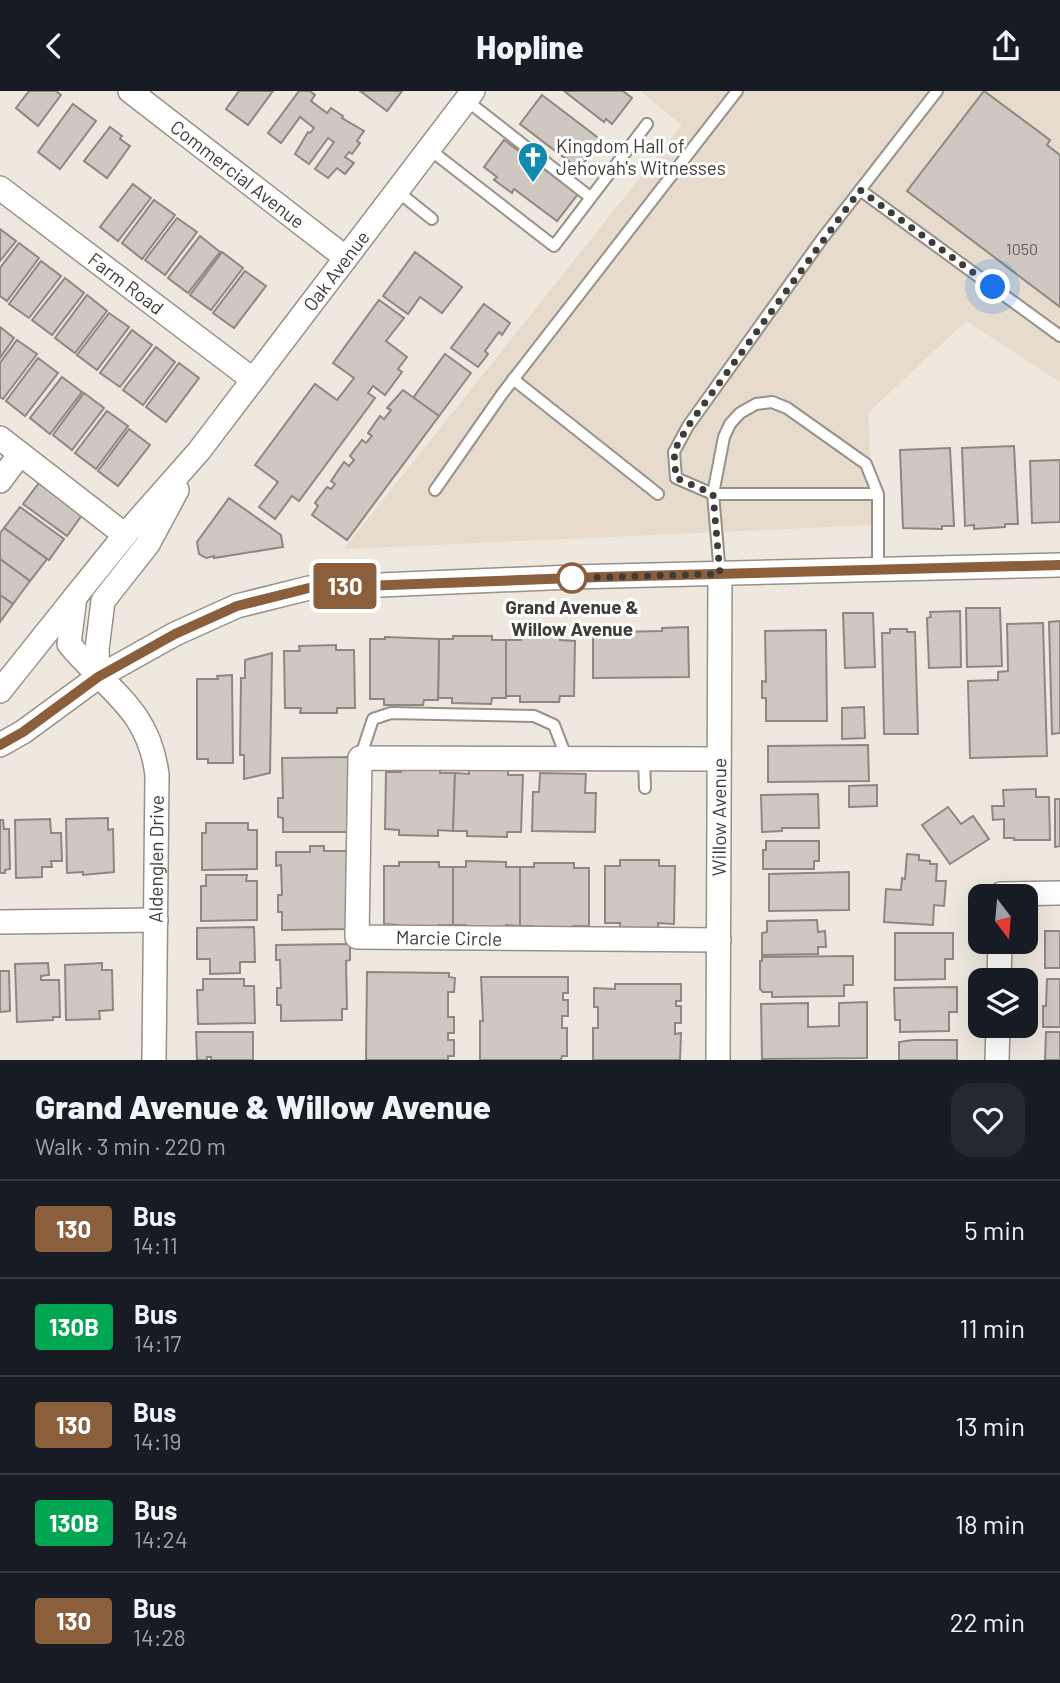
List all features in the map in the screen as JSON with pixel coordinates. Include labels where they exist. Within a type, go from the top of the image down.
[{"type":"street","name":"Commercial Avenue","points":[[130,91],[346,258]]},
{"type":"street","name":"Oak Avenue","points":[[0,691],[125,535],[199,451],[469,95]]},
{"type":"street","name":"Farm Road","points":[[0,188],[252,379]]},
{"type":"street","points":[[0,438],[125,535]]},
{"type":"street","name":"Oak Avenue","points":[[98,677],[97,649],[103,601],[148,544],[199,451]]},
{"type":"street","points":[[0,481],[20,454]]},
{"type":"street","points":[[0,745],[23,732],[98,677],[175,634],[237,606],[309,588],[1060,565]]},
{"type":"street","name":"Willow Avenue","points":[[718,1060],[720,574]]},
{"type":"street","points":[[75,597],[69,644],[98,677]]},
{"type":"street","name":"Aldenglen Drive","points":[[98,677],[133,709],[154,752],[157,775],[154,1060]]},
{"type":"street","points":[[360,758],[719,759]]},
{"type":"street","name":"Marcie Circle","points":[[360,758],[357,937],[719,940]]},
{"type":"street","points":[[1038,893],[1060,893]]},
{"type":"street","points":[[0,922],[156,920]]},
{"type":"street","points":[[997,1060],[998,1038]]},
{"type":"lane","points":[[435,490],[513,379],[737,91]]},
{"type":"lane","points":[[878,494],[713,494],[676,478],[674,451],[711,392],[860,190],[937,91]]},
{"type":"lane","points":[[469,95],[590,197]]},
{"type":"lane","points":[[429,149],[554,246],[647,124]]},
{"type":"lane","points":[[860,190],[1060,336]]},
{"type":"lane","points":[[397,191],[432,219]]},
{"type":"lane","points":[[513,379],[658,494]]},
{"type":"lane","points":[[720,574],[713,494],[724,437],[730,424],[740,413],[756,404],[772,402],[787,408],[866,464],[878,494],[878,570]]},
{"type":"lane","name":"Marcie Circle","points":[[360,758],[373,719],[391,713],[534,716],[554,725],[567,759]]},
{"type":"lane","points":[[644,759],[645,788]]},
{"type":"shaded area","points":[[640,91],[1060,91],[1060,382],[966,321],[868,413],[874,525],[344,549],[682,125]]},
{"type":"building","points":[[29,91],[56,91],[61,95],[38,126],[16,108]]},
{"type":"building","points":[[239,91],[273,91],[248,125],[226,109]]},
{"type":"building","points":[[299,91],[310,91],[315,95],[311,101],[327,113],[331,108],[364,131],[352,154],[349,152],[345,157],[354,163],[345,174],[337,168],[328,178],[315,169],[334,142],[328,138],[309,164],[295,154],[308,132],[314,128],[300,117],[281,143],[268,133]]},
{"type":"building","points":[[360,91],[402,91],[387,111]]},
{"type":"building","points":[[564,91],[623,91],[632,98],[612,124],[606,119],[604,122]]},
{"type":"building","points":[[984,91],[1050,140],[1047,145],[1060,155],[1060,307],[907,191]]},
{"type":"building","points":[[542,95],[601,140],[579,169],[520,124]]},
{"type":"building","points":[[73,104],[96,121],[60,169],[38,152]]},
{"type":"building","points":[[110,127],[130,146],[107,178],[84,161]]},
{"type":"building","name":"Kingdom Hall of Jehovah's Witnesses","points":[[504,140],[578,194],[557,221],[514,189],[512,193],[494,180],[497,177],[484,167]]},
{"type":"building","points":[[133,184],[151,198],[118,241],[100,227]]},
{"type":"building","points":[[154,200],[175,215],[142,259],[122,243]]},
{"type":"building","points":[[177,218],[197,232],[165,275],[145,260]]},
{"type":"building","points":[[0,229],[16,241],[0,261]]},
{"type":"building","points":[[200,236],[220,252],[188,293],[168,278]]},
{"type":"building","points":[[19,243],[39,258],[7,301],[0,296],[0,268]]},
{"type":"building","points":[[222,252],[243,268],[211,310],[190,295]]},
{"type":"building","points":[[415,252],[462,287],[442,313],[420,297],[408,314],[383,296]]},
{"type":"building","points":[[41,261],[61,276],[29,318],[9,304]]},
{"type":"building","points":[[245,271],[266,286],[234,328],[213,313]]},
{"type":"building","points":[[65,278],[84,293],[52,335],[32,320]]},
{"type":"building","points":[[87,295],[107,311],[75,353],[55,338]]},
{"type":"building","points":[[379,300],[404,318],[386,341],[407,357],[398,369],[402,372],[385,395],[373,386],[368,393],[375,398],[299,501],[292,496],[275,519],[259,507],[278,482],[255,465],[315,384],[337,400],[354,378],[333,363]]},
{"type":"building","points":[[484,304],[510,323],[502,335],[499,332],[485,351],[488,354],[478,367],[451,348]]},
{"type":"building","points":[[109,313],[129,327],[97,370],[77,355]]},
{"type":"building","points":[[0,327],[14,338],[0,358]]},
{"type":"building","points":[[132,330],[152,345],[120,387],[100,373]]},
{"type":"building","points":[[17,340],[37,354],[3,399],[0,397],[0,363]]},
{"type":"building","points":[[156,347],[175,362],[143,405],[123,390]]},
{"type":"building","points":[[445,354],[471,373],[439,416],[413,398]]},
{"type":"building","points":[[38,358],[58,373],[25,416],[6,401]]},
{"type":"building","points":[[179,363],[199,378],[166,422],[146,407]]},
{"type":"building","points":[[62,377],[82,392],[50,434],[30,418]]},
{"type":"building","points":[[403,390],[439,416],[347,540],[312,515],[318,506],[315,503],[327,487],[331,489],[335,484],[331,481],[344,462],[349,466],[354,460],[350,456],[362,440],[366,443],[372,436],[368,433],[380,416],[384,419],[391,410],[387,408]]},
{"type":"building","points":[[84,393],[104,408],[72,450],[53,435]]},
{"type":"building","points":[[107,411],[128,426],[96,469],[75,453]]},
{"type":"building","points":[[129,429],[150,445],[118,486],[98,471]]},
{"type":"building","points":[[1014,446],[1018,524],[974,529],[974,525],[965,526],[962,448]]},
{"type":"building","points":[[950,448],[954,526],[942,526],[942,529],[903,528],[900,450]]},
{"type":"building","points":[[1060,460],[1060,522],[1032,523],[1030,461]]},
{"type":"building","points":[[39,483],[82,515],[67,536],[23,504]]},
{"type":"building","points":[[229,498],[281,535],[283,547],[214,558],[199,554],[197,542]]},
{"type":"building","points":[[20,507],[64,539],[49,560],[4,528]]},
{"type":"building","points":[[4,528],[47,559],[30,581],[0,559],[0,533]]},
{"type":"building","points":[[0,559],[30,581],[13,604],[0,595]]},
{"type":"building","points":[[0,595],[13,604],[0,622]]},
{"type":"building","points":[[966,608],[1000,608],[1002,666],[967,667]]},
{"type":"building","points":[[960,611],[961,667],[929,668],[927,618],[931,617],[930,612]]},
{"type":"building","points":[[843,613],[873,613],[875,667],[845,668]]},
{"type":"building","points":[[1060,621],[1060,733],[1052,734],[1049,622]]},
{"type":"building","points":[[1043,623],[1047,756],[970,758],[968,681],[998,680],[998,672],[1008,671],[1007,624]]},
{"type":"building","points":[[688,627],[689,677],[593,678],[593,629],[618,629],[618,632],[662,631],[662,628]]},
{"type":"building","points":[[890,629],[915,632],[918,734],[884,734],[882,633],[890,633]]},
{"type":"building","points":[[826,630],[827,721],[766,721],[766,698],[762,698],[762,681],[766,682],[765,631]]},
{"type":"building","points":[[521,634],[560,635],[560,640],[575,641],[574,696],[560,696],[559,702],[520,702],[520,696],[506,696],[506,640],[521,640]]},
{"type":"building","points":[[453,636],[492,636],[492,640],[506,640],[506,698],[492,698],[491,704],[452,703],[452,698],[438,698],[439,639],[453,639]]},
{"type":"building","points":[[370,639],[439,639],[438,700],[424,700],[423,705],[384,705],[384,699],[370,699]]},
{"type":"building","points":[[336,645],[336,650],[354,650],[355,708],[337,708],[337,713],[300,713],[301,708],[285,708],[284,651],[300,651],[299,646]]},
{"type":"building","points":[[272,653],[270,773],[244,779],[244,755],[240,755],[241,678],[245,678],[245,660]]},
{"type":"building","points":[[232,675],[233,763],[208,763],[208,759],[197,759],[197,679],[218,679],[217,676]]},
{"type":"building","points":[[864,707],[865,738],[842,739],[842,708]]},
{"type":"building","points":[[868,745],[869,781],[768,782],[768,746]]},
{"type":"building","points":[[348,757],[349,832],[283,832],[283,818],[278,817],[278,798],[283,798],[282,758]]},
{"type":"building","points":[[401,769],[440,769],[440,773],[455,773],[453,831],[438,830],[438,836],[399,835],[399,830],[385,829],[386,772],[401,772]]},
{"type":"building","points":[[469,769],[508,770],[508,775],[523,775],[521,832],[507,832],[507,837],[467,836],[467,831],[453,831],[455,773],[469,774]]},
{"type":"building","points":[[540,773],[586,774],[585,793],[596,793],[595,832],[532,831],[533,792],[539,792]]},
{"type":"building","points":[[877,785],[877,806],[849,807],[849,786]]},
{"type":"building","points":[[1036,789],[1036,797],[1049,797],[1050,840],[1004,838],[1004,819],[993,820],[992,806],[1004,806],[1003,790]]},
{"type":"building","points":[[818,794],[819,828],[782,828],[782,831],[762,832],[761,795]]},
{"type":"building","points":[[1055,799],[1060,799],[1060,846],[1055,847]]},
{"type":"building","points":[[948,807],[961,824],[973,816],[989,839],[950,864],[922,825]]},
{"type":"building","points":[[108,818],[108,830],[113,829],[114,872],[83,875],[83,872],[67,873],[66,819]]},
{"type":"building","points":[[50,819],[51,833],[61,833],[62,861],[51,861],[52,867],[42,867],[42,877],[16,878],[15,820]]},
{"type":"building","points":[[0,820],[3,820],[4,829],[9,829],[10,869],[5,870],[5,873],[0,873]]},
{"type":"building","points":[[206,823],[248,823],[248,830],[257,830],[257,869],[202,870],[202,833],[206,833]]},
{"type":"building","points":[[766,841],[819,841],[819,861],[814,861],[814,869],[763,869]]},
{"type":"building","points":[[310,846],[324,846],[324,851],[349,851],[349,866],[346,866],[347,929],[282,930],[282,912],[278,912],[278,895],[282,895],[281,865],[276,866],[276,852],[310,852]]},
{"type":"building","points":[[907,854],[919,855],[919,860],[937,864],[936,881],[946,881],[944,906],[934,905],[933,925],[884,922],[886,889],[901,890],[902,878],[905,879]]},
{"type":"building","points":[[620,860],[659,860],[659,866],[675,866],[674,924],[658,923],[658,929],[620,928],[620,923],[605,923],[605,866],[620,866]]},
{"type":"building","points":[[466,861],[506,862],[506,867],[520,867],[520,926],[506,925],[506,929],[466,929],[466,925],[453,925],[453,867],[466,867]]},
{"type":"building","points":[[399,862],[439,862],[439,867],[453,867],[453,925],[438,925],[438,929],[398,929],[398,925],[384,924],[384,866],[399,866]]},
{"type":"building","points":[[534,863],[574,863],[574,868],[589,868],[589,926],[573,926],[573,930],[533,930],[533,926],[520,926],[520,867],[534,867]]},
{"type":"building","points":[[849,872],[849,910],[769,911],[769,874]]},
{"type":"building","points":[[206,875],[247,875],[246,881],[257,881],[257,920],[201,921],[201,886],[206,886]]},
{"type":"building","points":[[817,920],[818,932],[825,931],[826,947],[818,947],[818,954],[762,955],[762,933],[767,932],[767,921]]},
{"type":"building","points":[[254,927],[255,962],[240,962],[240,973],[210,974],[210,959],[197,959],[197,928]]},
{"type":"building","points":[[1045,931],[1060,931],[1060,968],[1045,968]]},
{"type":"building","points":[[895,933],[953,933],[953,959],[945,959],[945,979],[895,980]]},
{"type":"building","points":[[350,944],[350,960],[346,961],[347,1009],[342,1009],[342,1020],[281,1021],[281,1005],[277,1005],[277,988],[281,988],[280,960],[276,960],[276,945]]},
{"type":"building","points":[[853,956],[853,985],[844,985],[844,996],[772,997],[772,992],[763,992],[760,989],[762,957]]},
{"type":"building","points":[[48,963],[49,975],[41,976],[41,980],[59,980],[60,1017],[53,1017],[53,1020],[17,1022],[15,964]]},
{"type":"building","points":[[102,963],[102,970],[112,970],[113,1010],[99,1011],[100,1019],[66,1020],[65,965]]},
{"type":"building","points":[[0,971],[9,971],[10,1011],[0,1012]]},
{"type":"building","points":[[367,972],[449,973],[449,977],[455,978],[454,992],[448,992],[448,1017],[454,1017],[454,1033],[448,1033],[448,1040],[454,1040],[454,1056],[448,1056],[448,1060],[366,1060]]},
{"type":"building","points":[[481,977],[568,977],[568,993],[563,993],[563,1000],[568,1000],[568,1016],[562,1016],[562,1028],[567,1028],[567,1056],[562,1056],[561,1060],[480,1060],[480,1021],[483,1021]]},
{"type":"building","points":[[203,979],[244,979],[244,986],[254,986],[255,1023],[198,1024],[197,990],[203,990]]},
{"type":"building","points":[[1047,979],[1060,979],[1060,1027],[1043,1027]]},
{"type":"building","points":[[615,984],[681,984],[681,1001],[676,1001],[676,1006],[681,1006],[681,1023],[675,1023],[675,1034],[681,1033],[680,1060],[593,1060],[593,1028],[598,1028],[594,988],[615,989]]},
{"type":"building","points":[[957,987],[957,1012],[949,1012],[949,1031],[900,1032],[900,1020],[895,1020],[894,988]]},
{"type":"building","points":[[867,1002],[867,1058],[762,1059],[761,1004],[808,1003],[808,1027],[839,1026],[839,1003]]},
{"type":"building","points":[[196,1032],[253,1032],[253,1060],[211,1060],[211,1057],[207,1057],[207,1060],[197,1060]]},
{"type":"building","points":[[1046,1032],[1060,1032],[1060,1060],[1045,1060]]},
{"type":"building","points":[[957,1040],[957,1060],[899,1060],[899,1042]]},
{"type":"bus line","name":"130","points":[[0,745],[23,732],[98,677],[175,634],[237,606],[309,588],[1060,565]]},
{"type":"place","name":"Kingdom Hall of Jehovah's Witnesses","points":[[533,184]]},
{"type":"place","name":"Grand Avenue & Willow Avenue","points":[[572,578]]},
{"type":"route","points":[[572,578],[720,574],[713,494],[676,478],[674,451],[711,392],[860,190],[993,287]]}]
